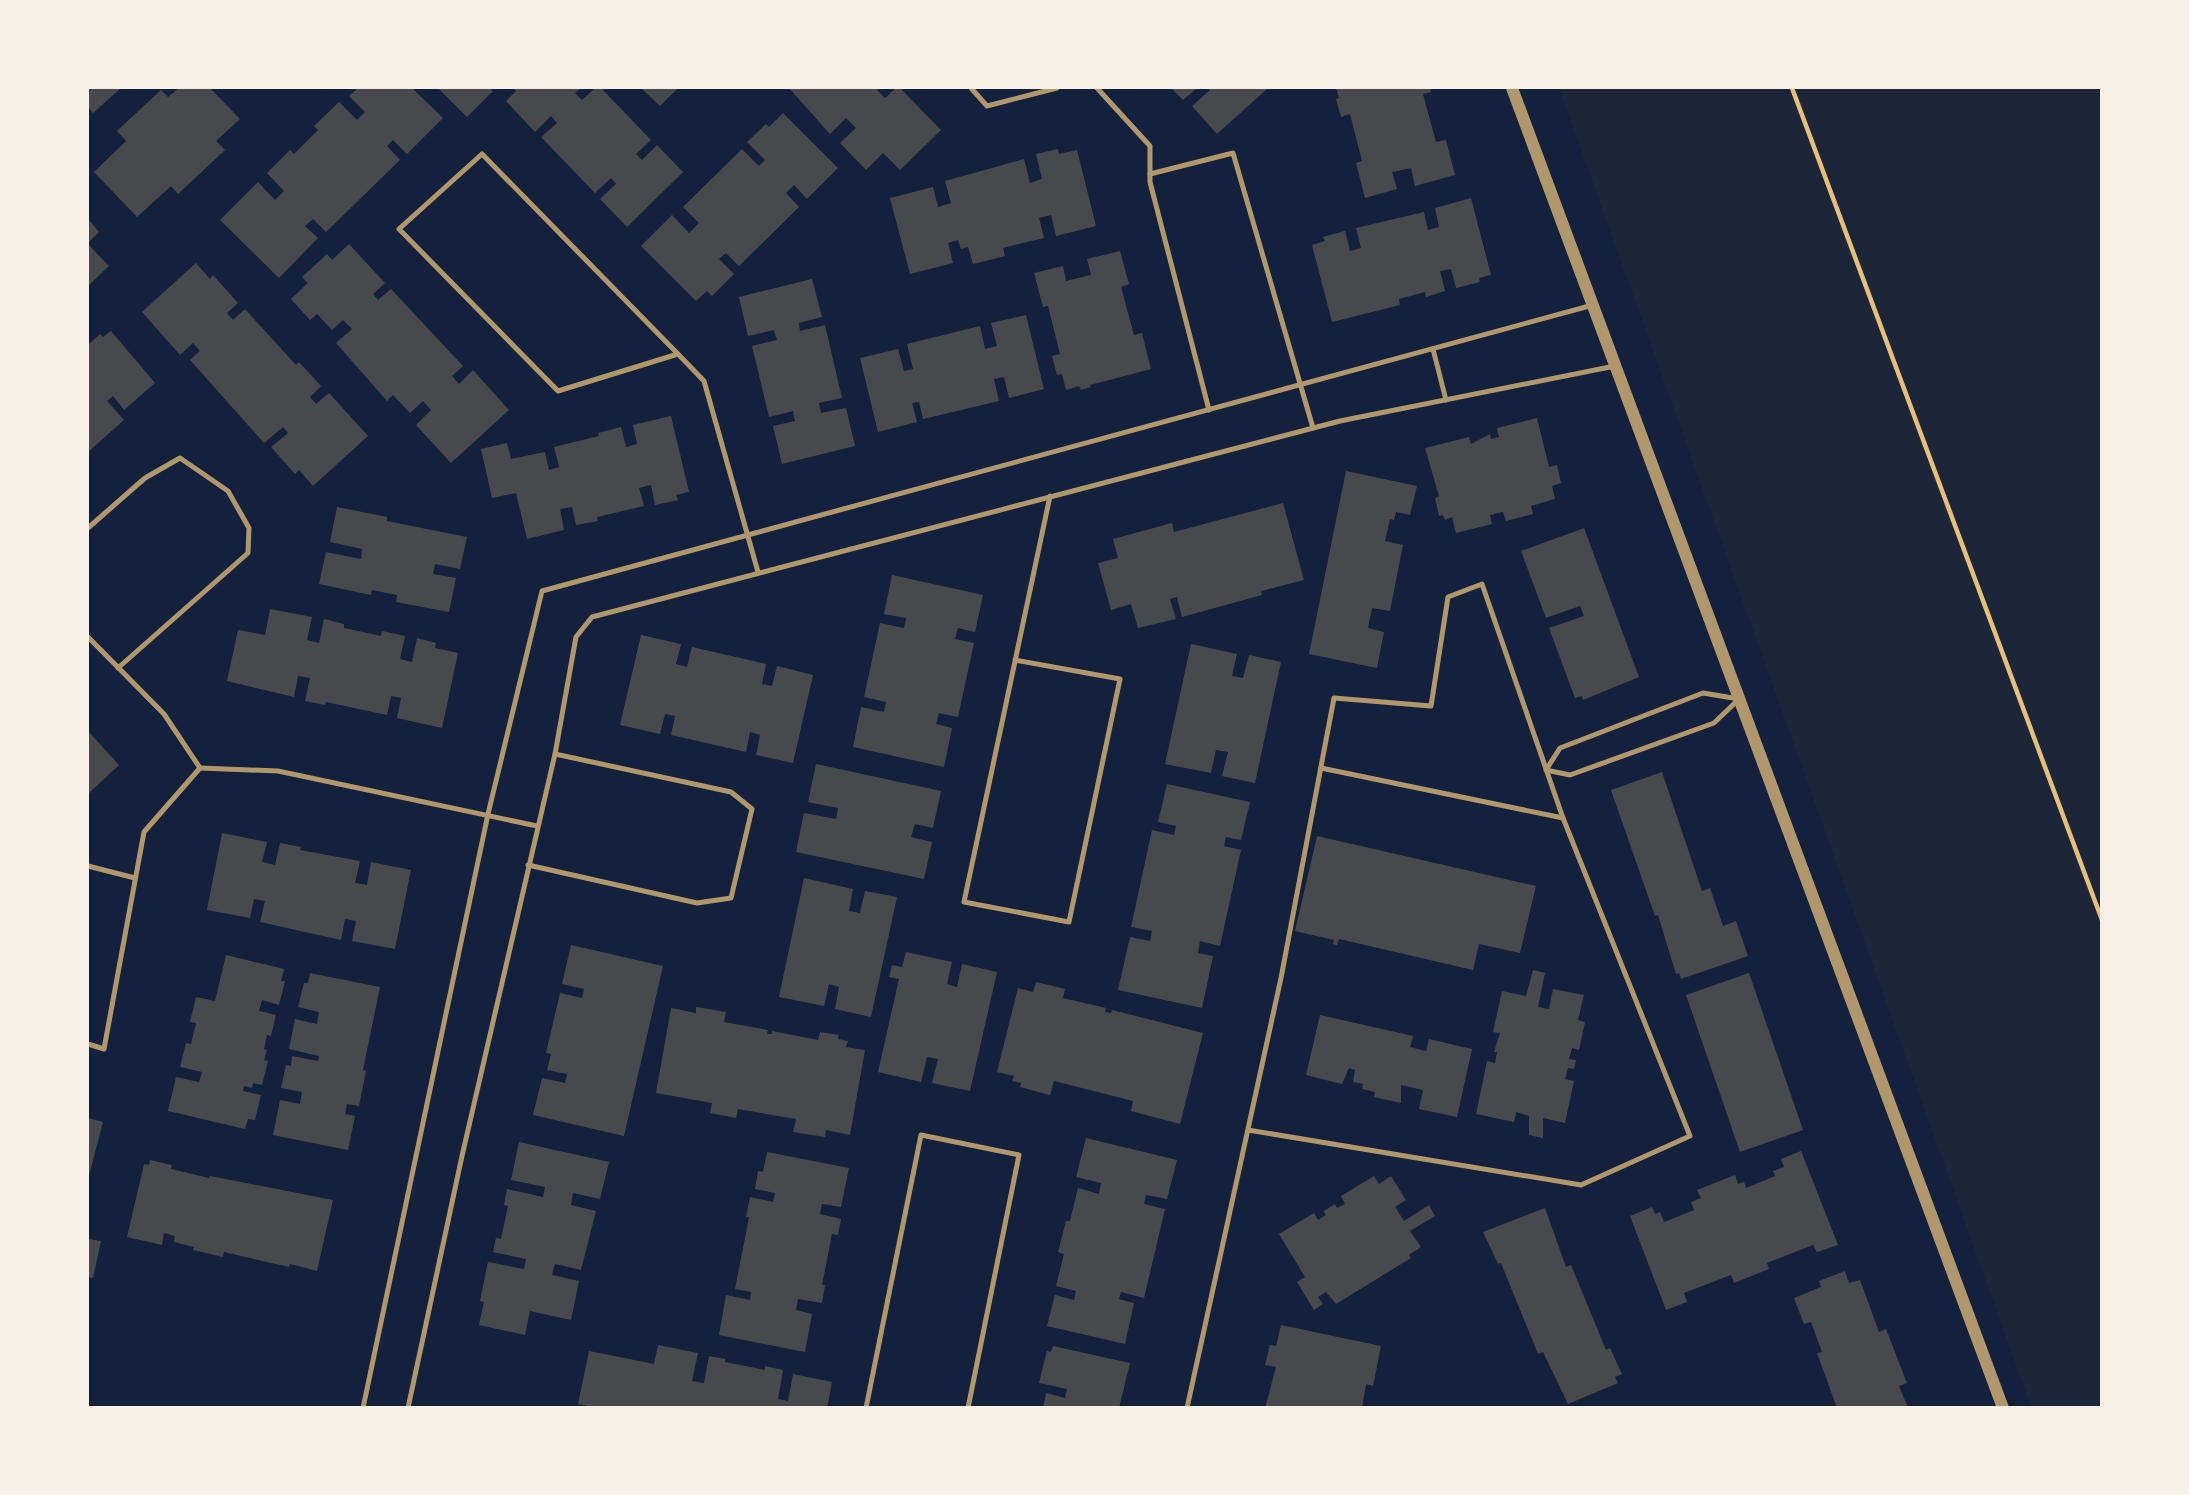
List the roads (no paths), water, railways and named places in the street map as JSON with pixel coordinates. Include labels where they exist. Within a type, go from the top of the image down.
[{"type":"street","points":[[1512,88],[2003,1408]]},
{"type":"lane","points":[[971,88],[987,106],[1057,88]]},
{"type":"lane","points":[[1097,88],[1150,146],[1153,195],[1209,410]]},
{"type":"lane","points":[[1150,174],[1233,153],[1298,385],[1313,428]]},
{"type":"lane","points":[[678,354],[558,391],[399,229],[482,154],[678,354],[704,381],[758,572]]},
{"type":"lane","points":[[363,1408],[488,814],[542,591],[1594,305]]},
{"type":"lane","points":[[1433,349],[1446,400]]},
{"type":"lane","points":[[408,1408],[418,1351],[555,754],[576,637],[592,617],[1313,428],[1615,366]]},
{"type":"lane","points":[[88,528],[145,478],[180,458],[228,491],[249,527],[248,553],[118,668]]},
{"type":"lane","points":[[1015,660],[1120,679],[1069,922],[964,902],[1015,660],[1050,496]]},
{"type":"lane","points":[[1187,1408],[1281,978],[1334,698],[1431,706],[1448,597],[1482,584],[1563,818],[1690,1136],[1581,1185],[1248,1130]]},
{"type":"lane","points":[[88,637],[164,714],[200,768]]},
{"type":"lane","points":[[1546,769],[1560,748],[1703,693],[1739,699]]},
{"type":"lane","points":[[1546,769],[1570,775],[1713,723],[1739,699]]},
{"type":"lane","points":[[528,865],[697,903],[731,898],[752,809],[731,792],[555,754]]},
{"type":"lane","points":[[200,768],[278,771],[537,826]]},
{"type":"lane","points":[[88,1044],[104,1049],[144,832],[200,768]]},
{"type":"lane","points":[[1321,768],[1563,818]]},
{"type":"lane","points":[[88,866],[135,878]]},
{"type":"lane","points":[[866,1408],[921,1135],[1019,1155],[968,1408]]}]
